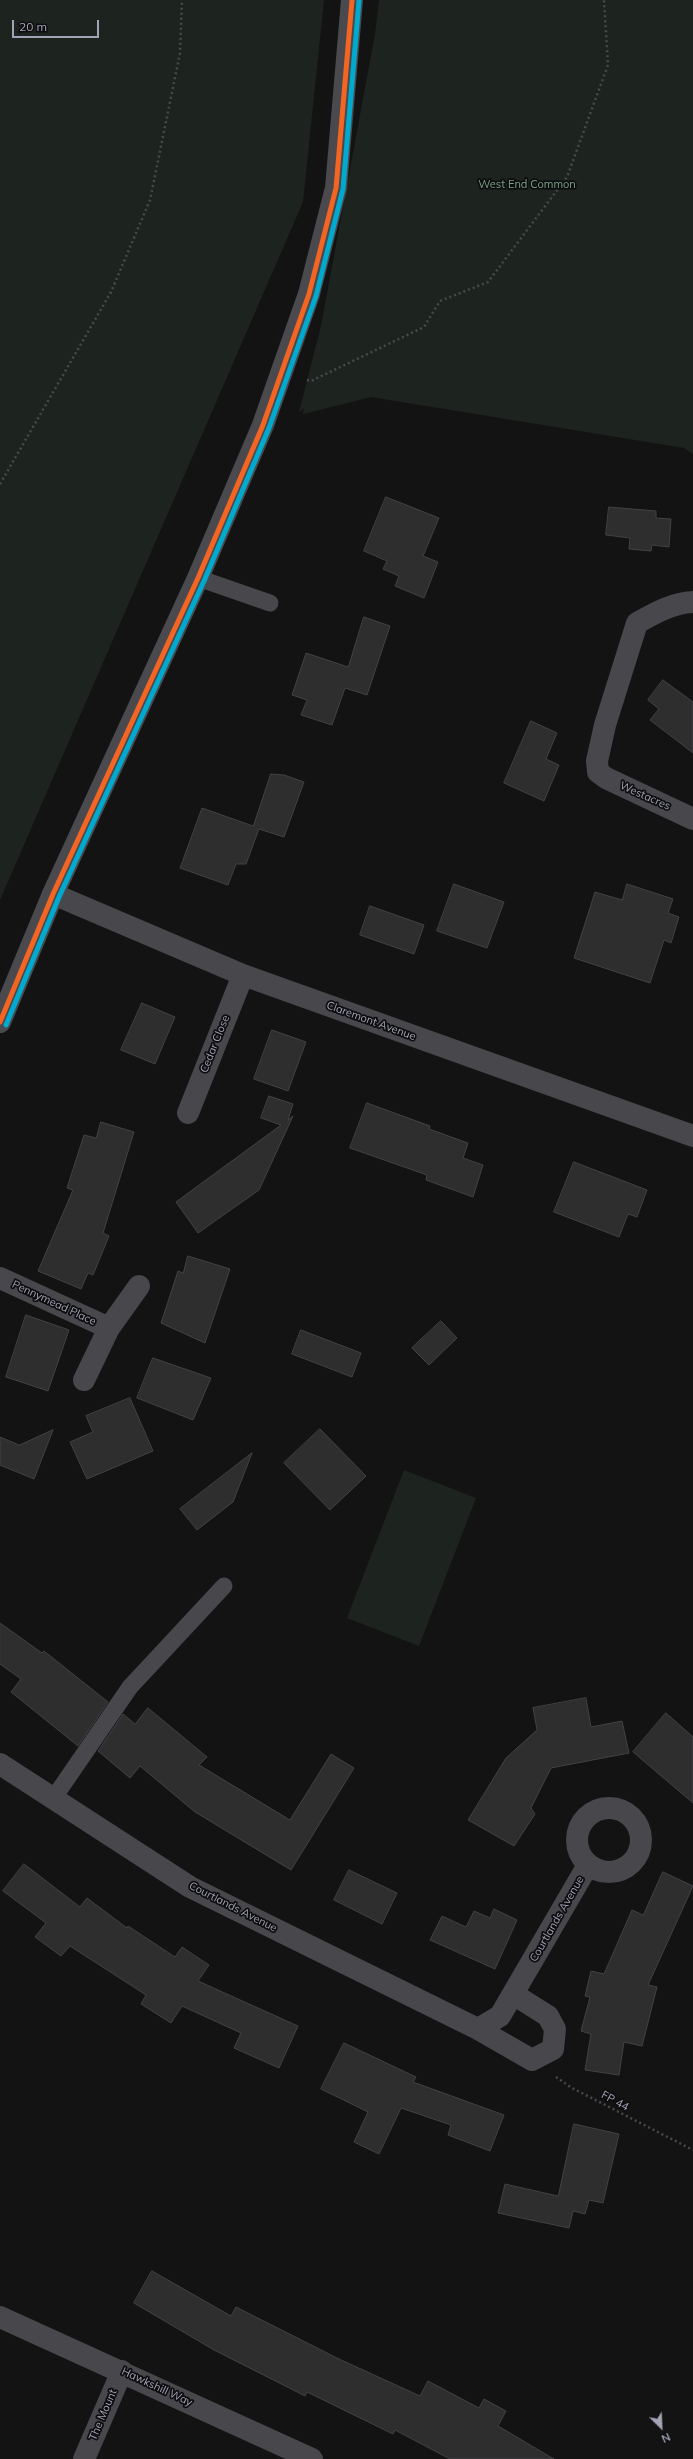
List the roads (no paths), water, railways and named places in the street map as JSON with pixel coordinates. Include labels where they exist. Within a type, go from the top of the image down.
[{"type":"main road","points":[[0,1022],[53,894],[198,578],[263,425],[309,294],[336,188],[352,0]]},
{"type":"street","name":"Westacres","points":[[693,602],[681,603],[661,610],[637,623],[605,725],[597,761],[598,772],[606,778],[693,819]]},
{"type":"street","name":"Claremont Avenue","points":[[53,894],[243,975],[693,1136]]},
{"type":"street","name":"Cedar Close","points":[[188,1113],[243,975]]},
{"type":"street","name":"Pennymead Place","points":[[0,1278],[109,1328]]},
{"type":"street","name":"Pennymead Place","points":[[84,1380],[109,1328],[140,1286]]},
{"type":"street","name":"Courtlands Avenue","points":[[0,1764],[190,1887],[478,2029],[532,2060],[554,2050],[555,2029],[548,2016],[513,1994]]},
{"type":"street","name":"Courtlands Avenue","points":[[478,2029],[500,2016],[588,1865]]},
{"type":"street","name":"Hawkshill Way","points":[[0,2316],[312,2459]]},
{"type":"street","name":"The Mount","points":[[84,2459],[122,2371]]},
{"type":"lane","points":[[198,578],[270,603]]},
{"type":"lane","points":[[53,1799],[130,1687],[224,1586]]},
{"type":"park label","name":"West End Common","points":[[527,185]]}]
